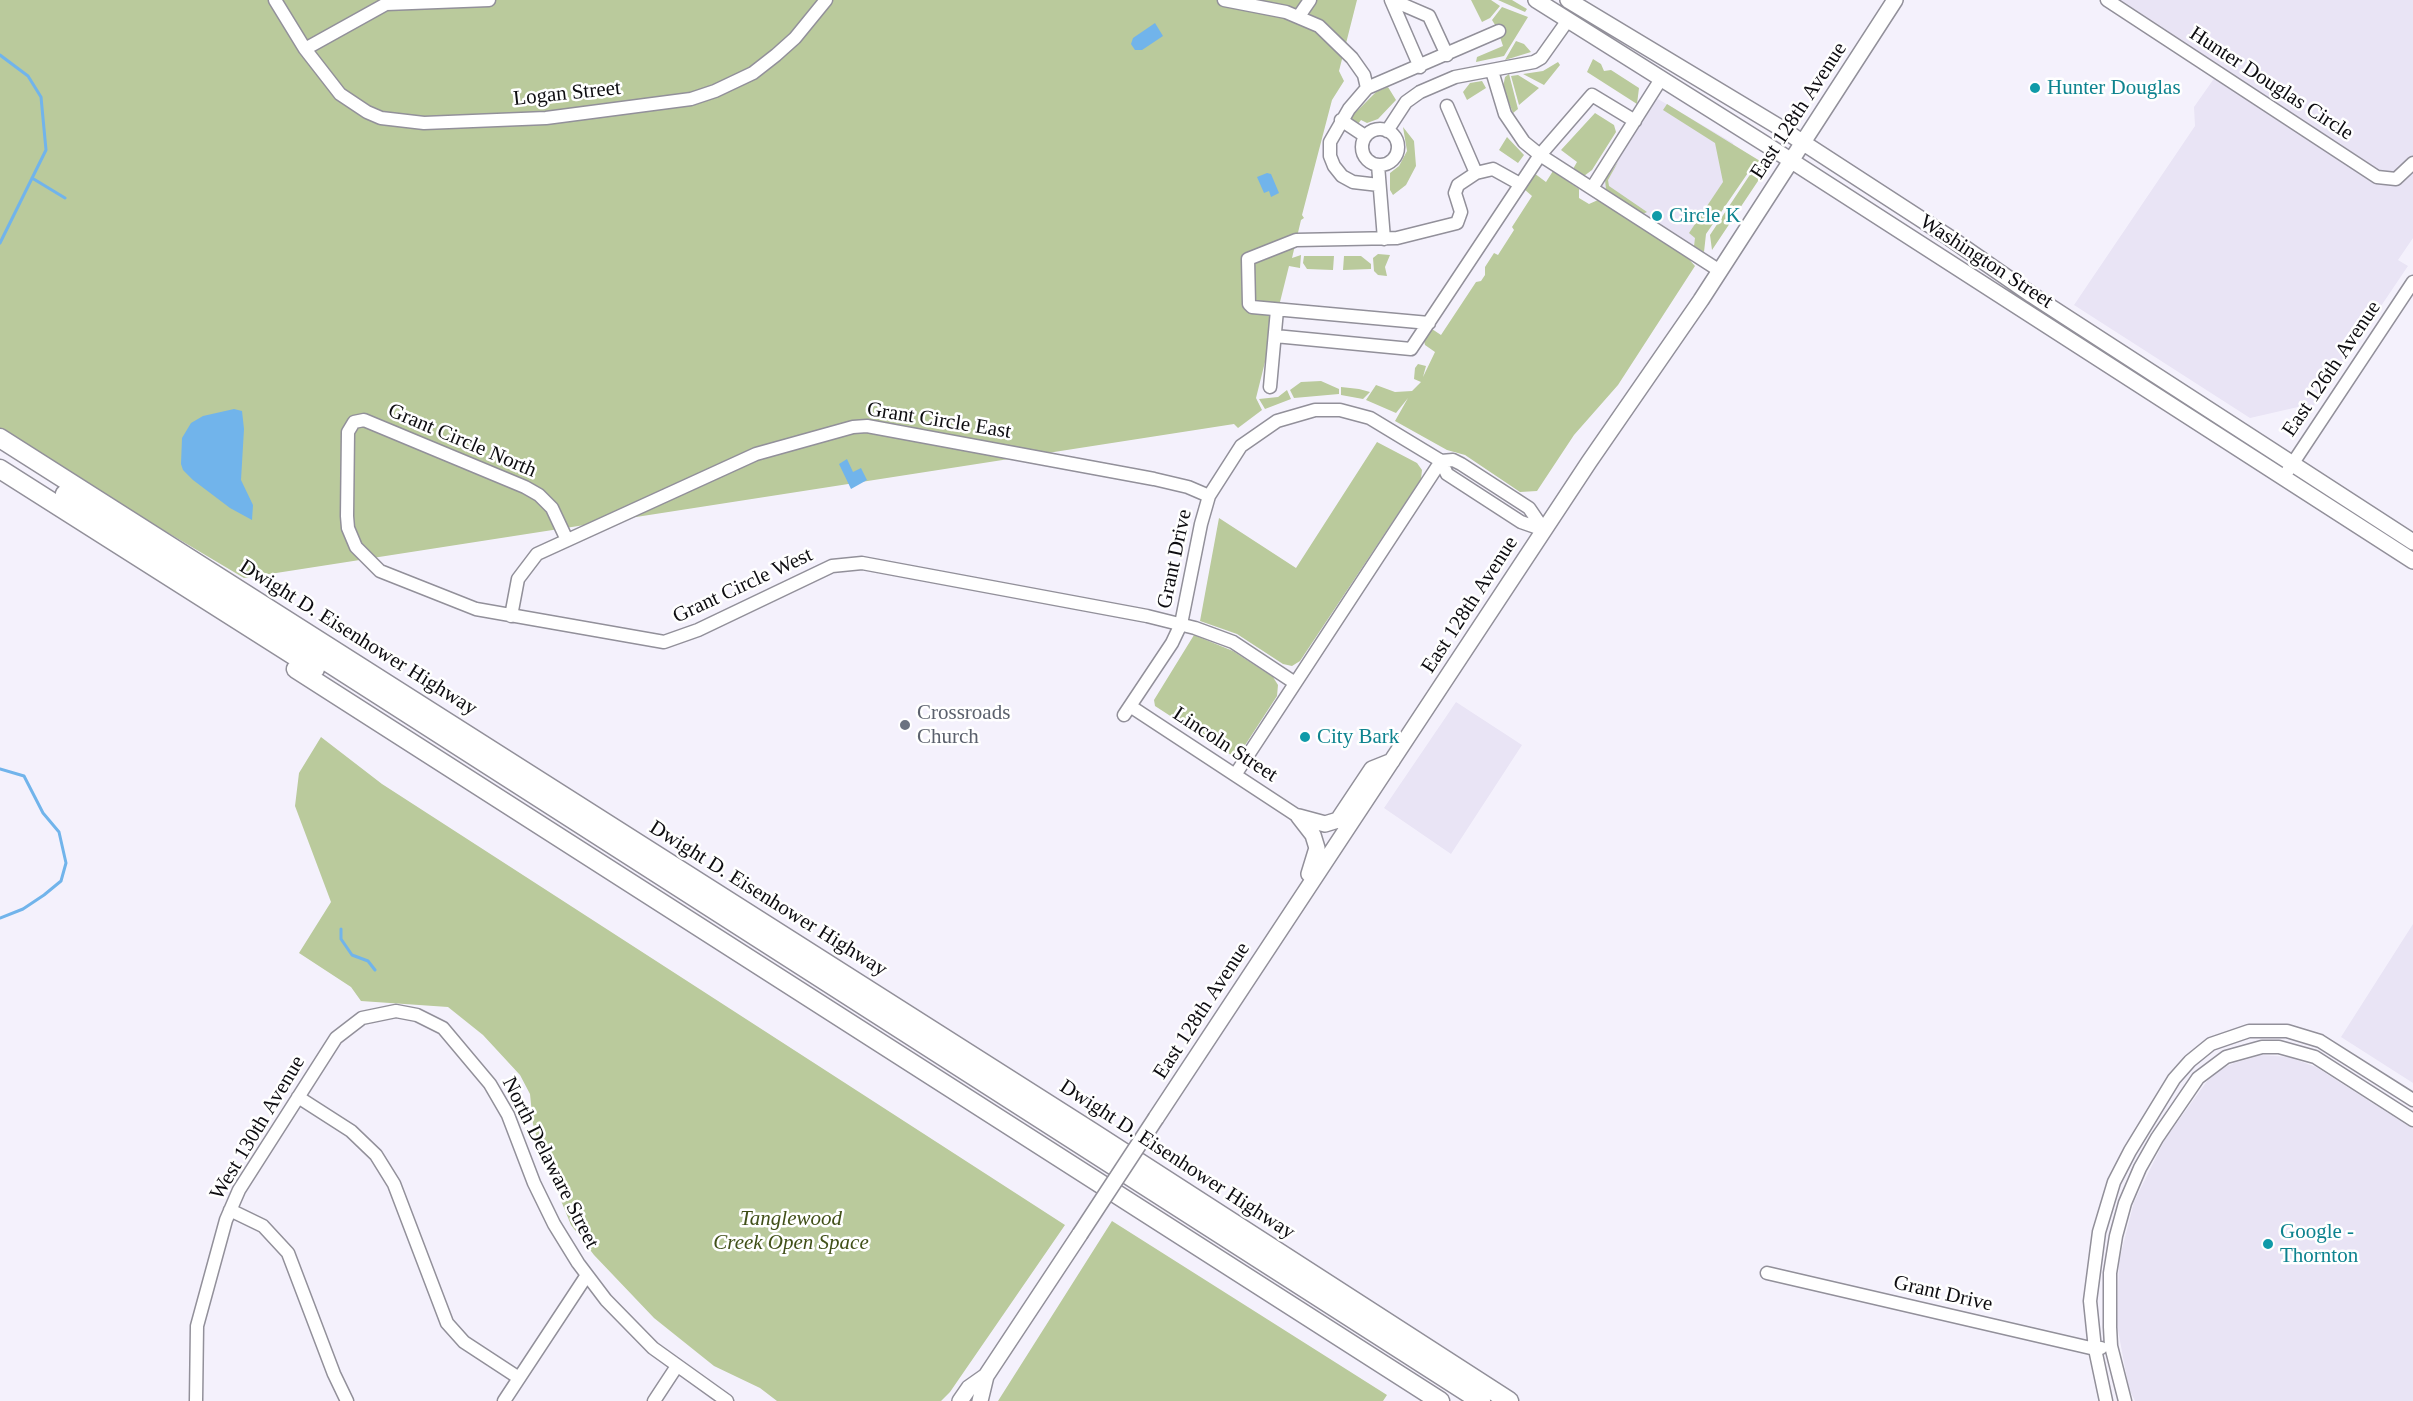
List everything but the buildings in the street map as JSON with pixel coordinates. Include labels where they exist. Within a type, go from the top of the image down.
[{"type":"highway","name":"Dwight D. Eisenhower Highway","points":[[0,438],[994,1070],[1509,1401]]},
{"type":"highway","points":[[0,452],[1481,1401]]},
{"type":"highway","points":[[0,469],[1460,1401]]},
{"type":"highway","points":[[0,483],[331,691],[1440,1401]]},
{"type":"main road","name":"Washington Street","points":[[1536,0],[2413,561]]},
{"type":"main road","name":"East 128th Avenue","points":[[986,1376],[1544,530],[1720,271],[1895,0]]},
{"type":"main road","name":"Washington Street","points":[[1573,3],[1701,78],[1803,143],[2051,308],[2413,542]]},
{"type":"main road","points":[[1568,20],[1573,3]]},
{"type":"main road","points":[[1299,817],[1325,824],[1338,820],[1372,769],[1392,761]]},
{"type":"main road","points":[[1295,908],[1317,848],[1313,835],[1299,817]]},
{"type":"main road","points":[[960,1401],[969,1388],[986,1376]]},
{"type":"main road","points":[[980,1401],[986,1376]]},
{"type":"street","name":"Logan Street","points":[[275,0],[305,49],[340,94],[367,112],[381,118],[424,123],[546,118],[691,99],[730,85],[776,56],[826,0]]},
{"type":"street","points":[[305,49],[371,10],[397,1],[489,0]]},
{"type":"street","points":[[1224,0],[1254,2],[1299,16],[1319,26],[1339,43],[1364,75],[1367,88]]},
{"type":"street","points":[[1299,16],[1310,0]]},
{"type":"street","points":[[1391,0],[1429,16],[1447,55]]},
{"type":"street","points":[[1391,0],[1420,67]]},
{"type":"street","name":"Hunter Douglas Circle","points":[[2107,0],[2377,177],[2396,179],[2413,162]]},
{"type":"street","points":[[1387,130],[1406,102],[1420,92],[1455,77],[1534,62],[1541,58],[1568,20]]},
{"type":"street","points":[[1378,185],[1353,182],[1342,176],[1334,166],[1330,156],[1330,142],[1341,120],[1367,88],[1499,31]]},
{"type":"street","points":[[1492,71],[1497,93],[1513,129],[1540,155],[1720,271]]},
{"type":"street","points":[[1592,188],[1661,79]]},
{"type":"street","points":[[1275,336],[1411,349],[1540,155],[1592,95],[1635,121]]},
{"type":"street","points":[[1447,106],[1476,173]]},
{"type":"street","points":[[1341,120],[1365,136]]},
{"type":"street","points":[[1377,129],[1387,130],[1397,141],[1397,152],[1392,160],[1378,165],[1368,161],[1362,152],[1365,136],[1377,129]]},
{"type":"street","points":[[1378,165],[1384,239]]},
{"type":"street","points":[[1429,323],[1258,309],[1249,304],[1248,259],[1296,240],[1384,239],[1457,223],[1461,212],[1455,193],[1458,185],[1476,173],[1493,169],[1520,184]]},
{"type":"street","name":"East 126th Avenue","points":[[2283,478],[2413,282]]},
{"type":"street","points":[[1270,387],[1276,310]]},
{"type":"street","name":"Grant Drive","points":[[1127,711],[1172,643],[1181,624],[1201,524],[1209,496],[1241,446],[1254,435],[1283,418],[1315,410],[1340,410],[1370,418],[1441,461],[1453,460],[1461,464],[1529,508],[1544,530]]},
{"type":"street","name":"Grant Circle North","points":[[354,422],[364,420],[525,487],[539,495],[552,508],[567,540]]},
{"type":"street","name":"Grant Circle West","points":[[354,422],[348,432],[346,446],[347,516],[351,537],[365,558],[380,571],[476,609],[664,642],[698,630],[832,566],[848,562],[1125,611],[1181,624],[1227,639],[1296,683]]},
{"type":"street","name":"Grant Circle East","points":[[511,616],[518,579],[537,554],[756,454],[853,427],[867,426],[1154,479],[1188,487],[1209,496]]},
{"type":"street","points":[[1235,776],[1433,477],[1441,461]]},
{"type":"street","name":"Lincoln Street","points":[[1127,711],[1299,817]]},
{"type":"street","name":"West 130th Avenue","points":[[196,1401],[195,1333],[230,1210],[250,1172],[331,1044],[342,1032],[362,1018],[384,1012]]},
{"type":"street","name":"North Delaware Street","points":[[384,1012],[409,1012],[437,1024],[453,1038],[490,1084],[508,1115],[548,1213],[587,1275],[626,1321],[677,1366],[728,1401]]},
{"type":"street","points":[[2106,1401],[2095,1349],[2090,1301],[2093,1268],[2111,1191],[2142,1128],[2182,1069],[2211,1044],[2241,1033],[2277,1029],[2304,1034],[2318,1040],[2413,1100]]},
{"type":"street","points":[[2241,1033],[2243,1050]]},
{"type":"street","points":[[2311,1056],[2318,1040]]},
{"type":"street","points":[[2125,1401],[2110,1346],[2110,1273],[2128,1196],[2157,1138],[2192,1085],[2211,1066],[2243,1050],[2279,1047],[2311,1056],[2413,1120]]},
{"type":"street","points":[[298,1097],[351,1131],[376,1155],[394,1184],[447,1323],[464,1342],[519,1378]]},
{"type":"street","points":[[2111,1191],[2128,1196]]},
{"type":"street","points":[[230,1210],[263,1226],[288,1253],[334,1374],[347,1401]]},
{"type":"street","name":"Grant Drive","points":[[1767,1273],[2095,1349],[2110,1346]]},
{"type":"street","points":[[504,1401],[587,1275]]},
{"type":"street","points":[[654,1401],[677,1366]]},
{"type":"shaded area","points":[[2111,0],[2413,0],[2413,238],[2398,260],[2408,266],[2308,414],[2298,407],[2250,418],[2074,305],[2195,126],[2194,107],[2220,70]]},
{"type":"shaded area","points":[[1646,92],[1733,143],[1740,174],[1693,245],[1590,181]]},
{"type":"shaded area","points":[[1456,702],[1522,745],[1451,854],[1384,808]]},
{"type":"shaded area","points":[[2413,924],[2413,1083],[2341,1037]]},
{"type":"shaded area","points":[[2261,1055],[2289,1057],[2316,1067],[2413,1129],[2413,1401],[2135,1401],[2129,1389],[2117,1325],[2119,1261],[2134,1202],[2165,1139],[2213,1073],[2234,1063]]},
{"type":"green space","points":[[0,0],[1357,0],[1339,71],[1344,81],[1332,100],[1302,215],[1304,218],[1301,220],[1292,258],[1301,255],[1300,268],[1289,266],[1256,398],[1262,410],[1238,428],[1234,424],[244,578],[0,433]]},
{"type":"green space","points":[[1471,0],[1491,0],[1500,6],[1490,18],[1482,22]]},
{"type":"green space","points":[[1498,0],[1512,0],[1527,9],[1525,12]]},
{"type":"green space","points":[[1502,7],[1528,17],[1504,56],[1476,62],[1477,57],[1503,46],[1500,37],[1502,36],[1492,20]]},
{"type":"green space","points":[[1516,41],[1524,44],[1531,52],[1505,60]]},
{"type":"green space","points":[[1593,59],[1601,64],[1604,71],[1611,70],[1639,88],[1637,104],[1587,72]]},
{"type":"green space","points":[[1558,62],[1560,65],[1544,85],[1523,74],[1543,71]]},
{"type":"green space","points":[[1509,74],[1518,109],[1513,113],[1503,87],[1505,77]]},
{"type":"green space","points":[[1518,75],[1539,88],[1519,105],[1511,76]]},
{"type":"green space","points":[[1482,81],[1486,88],[1467,100],[1463,92],[1470,83]]},
{"type":"green space","points":[[1388,87],[1396,100],[1378,119],[1367,123],[1361,120],[1358,124],[1352,120],[1352,116],[1376,92]]},
{"type":"green space","points":[[1667,104],[1760,161],[1752,167],[1706,234],[1704,252],[1694,246],[1695,238],[1689,233],[1723,182],[1715,143],[1663,110]]},
{"type":"green space","points":[[1595,113],[1614,125],[1616,132],[1592,170],[1584,176],[1573,169],[1577,162],[1561,150]]},
{"type":"green space","points":[[1403,127],[1414,141],[1416,166],[1406,185],[1393,195],[1390,190],[1390,173],[1399,166],[1407,151]]},
{"type":"green space","points":[[1507,137],[1524,155],[1518,163],[1499,150]]},
{"type":"green space","points":[[1618,162],[1608,180],[1609,186],[1647,212],[1643,214],[1606,189],[1605,180]]},
{"type":"green space","points":[[1763,164],[1764,172],[1712,250],[1710,235],[1755,167]]},
{"type":"green space","points":[[1553,171],[1579,189],[1579,198],[1589,204],[1598,200],[1687,257],[1695,266],[1618,385],[1574,435],[1537,491],[1520,492],[1465,455],[1447,450],[1395,421],[1408,398],[1396,413],[1366,400],[1376,385],[1395,392],[1412,391],[1421,382],[1414,379],[1415,368],[1418,364],[1426,366],[1423,377],[1435,352],[1425,345],[1424,341],[1432,329],[1441,335],[1476,282],[1481,281],[1485,275],[1485,267],[1494,253],[1498,255],[1514,230],[1512,227],[1532,196],[1524,189],[1534,173],[1546,182]]},
{"type":"green space","points":[[1378,254],[1390,255],[1385,267],[1387,276],[1378,275],[1374,271],[1373,258]]},
{"type":"green space","points":[[1304,256],[1334,256],[1333,270],[1307,269],[1303,263]]},
{"type":"green space","points":[[1344,256],[1361,256],[1371,264],[1371,269],[1343,270]]},
{"type":"green space","points":[[1321,381],[1339,389],[1339,394],[1294,398],[1290,390],[1301,382]]},
{"type":"green space","points":[[1341,387],[1370,392],[1363,399],[1341,395]]},
{"type":"green space","points":[[1287,390],[1291,399],[1265,409],[1259,399],[1278,397]]},
{"type":"green space","points":[[1377,442],[1417,463],[1422,470],[1421,479],[1300,661],[1292,666],[1283,664],[1237,634],[1200,621],[1219,518],[1296,568]]},
{"type":"green space","points":[[1194,635],[1233,651],[1273,677],[1278,685],[1277,696],[1238,756],[1229,754],[1155,706],[1154,700]]},
{"type":"green space","name":"Tanglewood Creek Open Space","points":[[321,737],[382,784],[1065,1225],[950,1392],[941,1401],[777,1401],[760,1388],[714,1366],[654,1318],[594,1255],[571,1225],[540,1149],[533,1124],[530,1094],[520,1075],[483,1035],[448,1007],[361,1001],[351,987],[299,953],[331,902],[295,806],[299,773]]},
{"type":"green space","points":[[1112,1221],[1387,1395],[1383,1401],[998,1401]]},
{"type":"water","points":[[1155,23],[1163,36],[1142,50],[1135,50],[1131,44],[1133,38]]},
{"type":"water","points":[[1267,173],[1271,174],[1279,193],[1271,197],[1269,191],[1264,193],[1257,177]]},
{"type":"water","points":[[234,409],[242,411],[244,429],[241,480],[253,505],[252,520],[230,508],[193,480],[183,470],[181,464],[182,438],[191,423],[203,416]]},
{"type":"water","points":[[847,459],[853,472],[861,468],[867,480],[851,489],[839,464]]},
{"type":"waterway","points":[[0,55],[28,76],[41,97],[46,150],[0,243]]},
{"type":"waterway","points":[[32,178],[65,198]]},
{"type":"waterway","points":[[0,769],[24,776],[43,813],[59,832],[66,863],[61,881],[23,909],[0,918]]},
{"type":"waterway","points":[[341,929],[341,939],[352,955],[368,961],[375,970]]},
{"type":"place","name":"Hunter Douglas","points":[[2035,88]]},
{"type":"place","name":"Circle K","points":[[1657,216]]},
{"type":"place","name":"Crossroads Church","points":[[905,725]]},
{"type":"place","name":"City Bark","points":[[1305,737]]},
{"type":"place","name":"Google - Thornton","points":[[2268,1244]]}]
